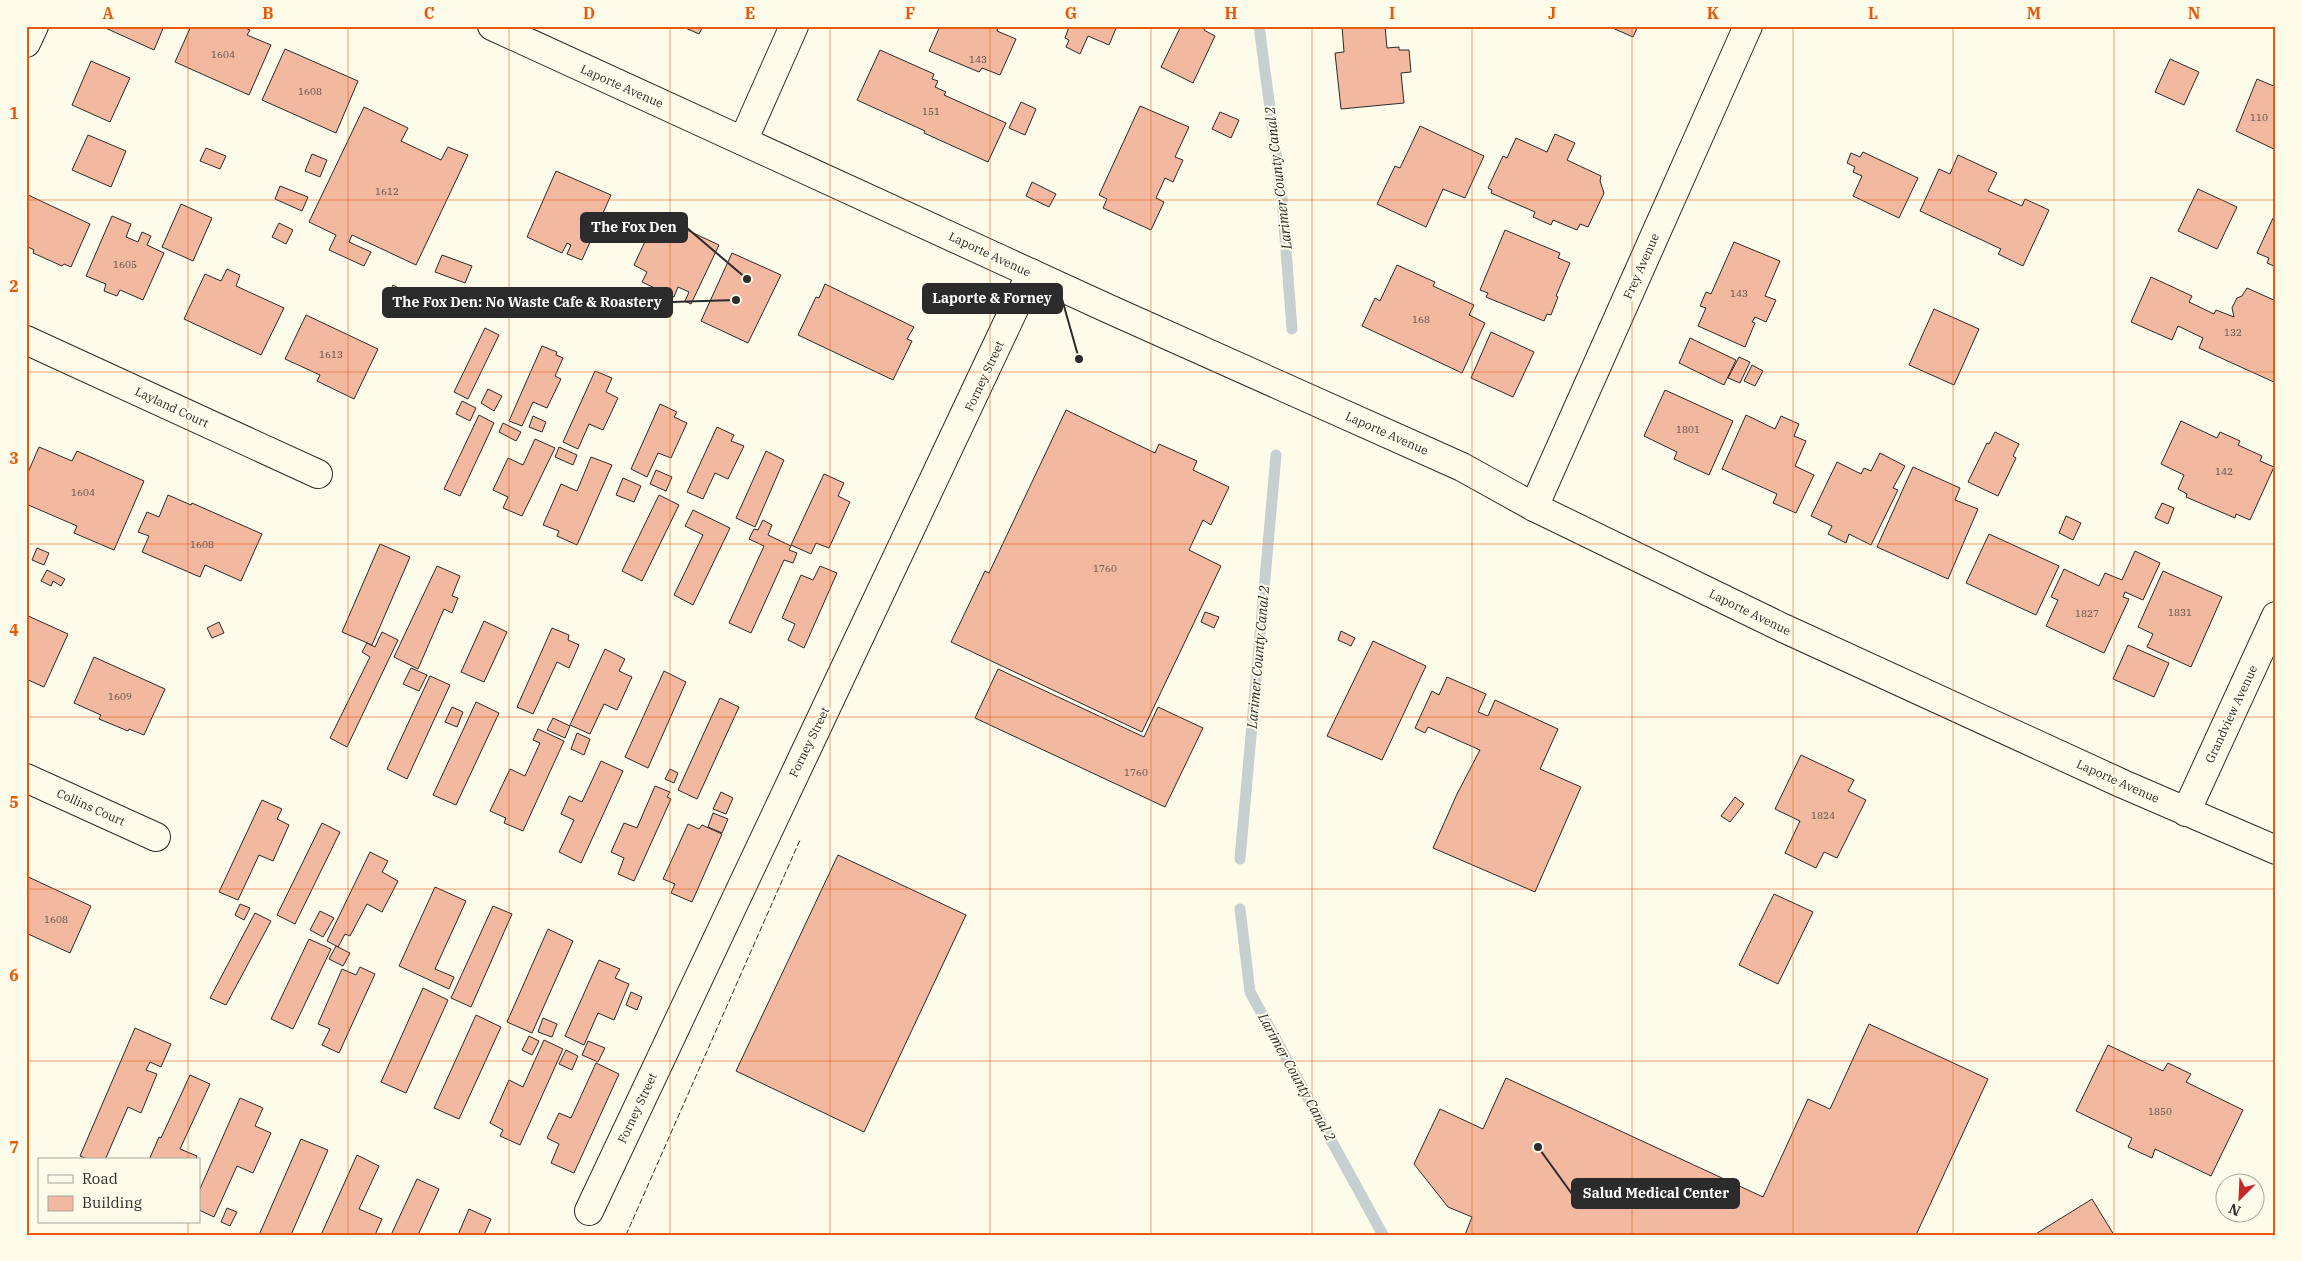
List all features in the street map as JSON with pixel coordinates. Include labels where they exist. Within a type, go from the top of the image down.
[{"type":"street","points":[[26,43],[34,26]]},
{"type":"street","name":"Laporte Avenue","points":[[492,26],[1031,273],[1462,467],[1534,507],[1792,632],[2186,812],[2276,850]]},
{"type":"street","points":[[743,140],[794,26]]},
{"type":"street","name":"Frey Avenue","points":[[1534,507],[1748,26]]},
{"type":"street","name":"Forney Street","points":[[589,1211],[704,961],[928,496],[1031,273]]},
{"type":"street","name":"Layland Court","points":[[26,340],[318,474]]},
{"type":"street","name":"Grandview Avenue","points":[[2186,812],[2276,616]]},
{"type":"street","name":"Collins Court","points":[[26,778],[156,837]]},
{"type":"building","points":[[101,26],[164,26],[154,50]]},
{"type":"building","points":[[191,26],[241,26],[250,30],[247,35],[271,45],[249,95],[175,62]]},
{"type":"building","points":[[681,26],[703,26],[699,34]]},
{"type":"building","points":[[940,26],[998,26],[997,31],[1016,39],[1000,75],[982,68],[979,72],[929,51]]},
{"type":"building","points":[[1068,26],[1117,26],[1109,45],[1088,36],[1080,54],[1066,47],[1069,40],[1065,38]]},
{"type":"building","points":[[1181,26],[1205,26],[1204,30],[1215,36],[1193,83],[1161,67]]},
{"type":"building","points":[[1342,26],[1385,26],[1387,48],[1399,47],[1399,50],[1409,50],[1411,72],[1401,73],[1404,103],[1341,109],[1335,53],[1344,52]]},
{"type":"building","points":[[1608,26],[1638,26],[1633,37]]},
{"type":"building","points":[[285,49],[358,81],[336,133],[262,100]]},
{"type":"building","points":[[880,50],[934,74],[932,79],[938,81],[935,87],[946,92],[944,95],[1006,123],[988,162],[857,100]]},
{"type":"building","points":[[2170,59],[2199,72],[2184,105],[2155,92]]},
{"type":"building","points":[[91,61],[130,78],[110,122],[72,105]]},
{"type":"building","points":[[2257,79],[2276,87],[2276,150],[2236,131]]},
{"type":"building","points":[[1021,102],[1036,109],[1025,135],[1009,128]]},
{"type":"building","points":[[1140,106],[1189,127],[1175,157],[1183,160],[1173,182],[1165,178],[1156,198],[1164,202],[1151,230],[1103,208],[1107,199],[1099,195]]},
{"type":"building","points":[[364,107],[408,128],[401,141],[441,160],[448,147],[468,155],[416,265],[352,235],[349,242],[371,252],[364,266],[329,250],[336,235],[309,222]]},
{"type":"building","points":[[1220,112],[1239,120],[1231,138],[1212,129]]},
{"type":"building","points":[[1420,126],[1484,156],[1465,198],[1443,189],[1426,227],[1377,204],[1395,166],[1400,168]]},
{"type":"building","points":[[1555,134],[1575,143],[1567,160],[1601,176],[1600,181],[1604,193],[1588,227],[1580,224],[1577,230],[1553,220],[1551,225],[1533,217],[1535,212],[1491,193],[1492,190],[1488,188],[1503,156],[1507,158],[1516,138],[1547,152]]},
{"type":"building","points":[[88,135],[126,151],[111,187],[72,170]]},
{"type":"building","points":[[206,148],[226,156],[220,169],[200,161]]},
{"type":"building","points":[[1863,152],[1918,178],[1899,218],[1853,196],[1862,176],[1853,172],[1855,167],[1847,163],[1851,153],[1860,157]]},
{"type":"building","points":[[312,154],[327,160],[320,177],[305,171]]},
{"type":"building","points":[[1958,155],[1997,173],[1988,191],[2022,206],[2025,199],[2049,210],[2023,266],[1998,254],[2001,249],[1920,211],[1939,169],[1950,174]]},
{"type":"building","points":[[556,171],[611,195],[582,260],[567,254],[571,245],[567,243],[562,253],[527,237]]},
{"type":"building","points":[[1032,182],[1056,194],[1049,207],[1026,196]]},
{"type":"building","points":[[280,186],[308,197],[302,211],[275,199]]},
{"type":"building","points":[[2198,189],[2237,207],[2217,249],[2178,231]]},
{"type":"building","points":[[26,194],[90,224],[71,267],[64,264],[62,266],[33,253],[34,250],[26,246]]},
{"type":"building","points":[[181,204],[212,218],[193,261],[162,247]]},
{"type":"building","points":[[112,216],[131,224],[126,237],[138,242],[142,232],[151,236],[147,245],[164,253],[143,300],[120,290],[117,296],[104,291],[106,284],[86,276]]},
{"type":"building","points":[[657,216],[719,245],[691,304],[685,301],[689,292],[678,287],[674,297],[642,282],[647,272],[634,265]]},
{"type":"building","points":[[2273,218],[2276,219],[2276,267],[2267,263],[2269,258],[2257,253]]},
{"type":"building","points":[[279,223],[293,230],[286,244],[272,237]]},
{"type":"building","points":[[1505,230],[1560,253],[1558,258],[1570,263],[1556,296],[1558,297],[1551,315],[1547,314],[1544,321],[1486,297],[1488,293],[1480,290]]},
{"type":"building","points":[[1734,242],[1780,261],[1765,296],[1776,300],[1766,322],[1755,317],[1752,322],[1755,323],[1745,347],[1698,326],[1706,308],[1700,306],[1706,292],[1711,294]]},
{"type":"building","points":[[732,253],[781,275],[748,343],[701,321]]},
{"type":"building","points":[[442,255],[472,266],[465,283],[435,272]]},
{"type":"building","points":[[1397,265],[1435,282],[1433,286],[1474,305],[1469,315],[1485,323],[1462,373],[1362,326],[1375,298],[1380,301]]},
{"type":"building","points":[[227,269],[240,275],[236,286],[284,308],[261,355],[184,319],[205,274],[221,281]]},
{"type":"building","points":[[2151,277],[2192,296],[2189,302],[2214,314],[2216,310],[2234,317],[2232,308],[2237,298],[2242,296],[2247,288],[2276,301],[2276,383],[2199,348],[2203,338],[2178,326],[2172,340],[2131,322]]},
{"type":"building","points":[[825,284],[914,327],[907,339],[912,341],[893,380],[798,335],[816,297],[819,298]]},
{"type":"building","points":[[393,285],[410,294],[404,308],[386,299]]},
{"type":"building","points":[[1934,309],[1979,329],[1954,385],[1909,365]]},
{"type":"building","points":[[306,315],[378,349],[354,399],[317,381],[320,375],[285,359]]},
{"type":"building","points":[[485,328],[499,335],[468,399],[454,392]]},
{"type":"building","points":[[1491,332],[1534,352],[1513,397],[1471,378]]},
{"type":"building","points":[[1690,338],[1736,360],[1724,385],[1679,363]]},
{"type":"building","points":[[542,346],[557,352],[556,355],[563,358],[555,376],[561,379],[547,408],[533,402],[522,426],[509,421]]},
{"type":"building","points":[[1739,357],[1750,362],[1740,383],[1728,378]]},
{"type":"building","points":[[1752,365],[1763,371],[1755,386],[1744,381]]},
{"type":"building","points":[[595,371],[612,378],[606,392],[618,398],[603,430],[589,424],[578,449],[563,442]]},
{"type":"building","points":[[488,389],[502,396],[494,411],[481,403]]},
{"type":"building","points":[[1665,390],[1733,421],[1709,475],[1674,459],[1677,452],[1644,436]]},
{"type":"building","points":[[462,401],[476,408],[470,421],[456,414]]},
{"type":"building","points":[[660,404],[677,412],[674,417],[687,423],[671,458],[658,453],[647,477],[631,469]]},
{"type":"building","points":[[1066,410],[1155,453],[1159,444],[1197,461],[1193,470],[1229,487],[1211,525],[1203,520],[1189,550],[1221,566],[1142,732],[951,642],[985,571],[989,573]]},
{"type":"building","points":[[479,415],[494,423],[460,496],[444,489]]},
{"type":"building","points":[[1746,415],[1775,429],[1781,416],[1799,424],[1794,436],[1806,441],[1795,466],[1814,475],[1796,513],[1773,503],[1777,494],[1722,469]]},
{"type":"building","points":[[533,416],[546,422],[542,432],[529,427]]},
{"type":"building","points":[[2181,421],[2217,438],[2220,432],[2240,441],[2238,445],[2262,456],[2260,461],[2274,467],[2250,520],[2236,514],[2235,518],[2186,497],[2187,494],[2178,489],[2184,475],[2161,464]]},
{"type":"building","points":[[503,423],[521,432],[516,441],[499,432]]},
{"type":"building","points":[[717,427],[734,435],[731,441],[744,446],[728,479],[715,473],[703,499],[687,492]]},
{"type":"building","points":[[1995,432],[2019,444],[2013,456],[2016,458],[1998,496],[1968,482],[1987,443],[1989,444]]},
{"type":"building","points":[[535,439],[555,448],[522,516],[503,508],[508,497],[493,490],[508,458],[523,465]]},
{"type":"building","points":[[39,447],[72,461],[77,451],[144,481],[114,550],[74,533],[77,526],[26,504],[26,477]]},
{"type":"building","points":[[559,447],[577,455],[573,465],[555,457]]},
{"type":"building","points":[[766,451],[784,460],[755,527],[736,518]]},
{"type":"building","points":[[1880,453],[1905,466],[1893,488],[1898,490],[1871,545],[1849,534],[1846,543],[1828,534],[1832,526],[1811,516],[1837,462],[1861,474],[1864,468],[1871,471]]},
{"type":"building","points":[[591,457],[612,465],[577,545],[557,536],[559,531],[543,525],[561,484],[577,491]]},
{"type":"building","points":[[1913,467],[1960,488],[1955,500],[1978,509],[1948,579],[1877,547]]},
{"type":"building","points":[[656,470],[672,477],[666,491],[650,484]]},
{"type":"building","points":[[824,474],[844,483],[838,496],[850,502],[829,548],[816,543],[811,554],[791,545]]},
{"type":"building","points":[[623,478],[641,486],[634,502],[616,495]]},
{"type":"building","points":[[168,495],[191,505],[192,503],[262,534],[241,581],[205,565],[200,577],[142,552],[149,536],[138,532],[147,512],[159,517]]},
{"type":"building","points":[[659,495],[679,505],[642,581],[622,571]]},
{"type":"building","points":[[2162,503],[2174,508],[2168,524],[2155,518]]},
{"type":"building","points":[[693,510],[730,528],[693,605],[674,595],[703,535],[685,526]]},
{"type":"building","points":[[2066,516],[2081,523],[2073,540],[2059,533]]},
{"type":"building","points":[[763,520],[772,525],[768,535],[791,546],[789,550],[797,553],[793,563],[784,560],[751,633],[729,623],[764,546],[749,539],[754,529],[758,530]]},
{"type":"building","points":[[1989,534],[2059,566],[2036,615],[1966,583]]},
{"type":"building","points":[[380,544],[410,557],[372,645],[342,632]]},
{"type":"building","points":[[37,548],[49,553],[44,565],[32,560]]},
{"type":"building","points":[[2135,551],[2160,563],[2143,600],[2125,592],[2123,597],[2129,599],[2104,653],[2046,626],[2058,600],[2051,597],[2064,569],[2099,586],[2105,573],[2122,580]]},
{"type":"building","points":[[437,566],[460,576],[452,596],[458,598],[452,613],[444,609],[418,669],[394,657]]},
{"type":"building","points":[[820,566],[837,573],[804,648],[788,640],[795,624],[782,618],[801,575],[813,580]]},
{"type":"building","points":[[47,570],[65,579],[61,586],[53,581],[51,586],[41,581]]},
{"type":"building","points":[[2163,571],[2222,597],[2191,667],[2147,647],[2153,634],[2138,627]]},
{"type":"building","points":[[1205,612],[1219,617],[1214,628],[1201,622]]},
{"type":"building","points":[[26,615],[68,634],[44,687],[26,679]]},
{"type":"building","points":[[484,621],[507,632],[484,682],[461,672]]},
{"type":"building","points":[[219,622],[224,633],[212,638],[207,628]]},
{"type":"building","points":[[552,628],[569,635],[568,640],[579,645],[569,668],[557,662],[533,714],[517,707]]},
{"type":"building","points":[[1341,631],[1355,638],[1351,646],[1338,640]]},
{"type":"building","points":[[382,632],[398,640],[347,747],[330,738],[370,657],[362,652],[367,643],[375,647]]},
{"type":"building","points":[[1373,641],[1426,666],[1382,760],[1327,736]]},
{"type":"building","points":[[2128,645],[2169,663],[2154,697],[2113,679]]},
{"type":"building","points":[[605,649],[625,659],[619,671],[632,677],[617,710],[604,704],[590,734],[570,725]]},
{"type":"building","points":[[94,657],[165,689],[144,735],[129,729],[128,731],[99,719],[101,715],[74,703]]},
{"type":"building","points":[[411,668],[427,675],[419,691],[403,684]]},
{"type":"building","points":[[998,669],[1144,737],[1158,707],[1203,728],[1165,807],[975,718]]},
{"type":"building","points":[[664,671],[686,682],[648,768],[625,757]]},
{"type":"building","points":[[430,676],[450,685],[407,779],[387,769]]},
{"type":"building","points":[[1447,677],[1486,694],[1478,712],[1488,716],[1495,700],[1558,729],[1540,769],[1581,787],[1535,892],[1433,848],[1457,794],[1480,750],[1428,727],[1425,733],[1415,728],[1432,691],[1439,695]]},
{"type":"building","points":[[720,698],[739,707],[697,799],[678,790]]},
{"type":"building","points":[[476,702],[499,713],[456,805],[433,795]]},
{"type":"building","points":[[452,707],[463,712],[457,727],[445,722]]},
{"type":"building","points":[[553,718],[570,726],[565,738],[547,730]]},
{"type":"building","points":[[538,729],[564,741],[523,831],[504,823],[506,818],[490,811],[510,769],[525,776],[540,743],[533,740]]},
{"type":"building","points":[[577,733],[590,739],[584,755],[571,749]]},
{"type":"building","points":[[1801,755],[1854,780],[1848,791],[1866,800],[1837,858],[1824,852],[1816,868],[1785,853],[1800,821],[1775,809]]},
{"type":"building","points":[[601,761],[623,771],[581,863],[559,852],[574,820],[561,814],[569,796],[582,802]]},
{"type":"building","points":[[670,769],[678,773],[674,783],[665,779]]},
{"type":"building","points":[[655,786],[670,792],[667,797],[671,799],[634,881],[618,874],[624,858],[611,852],[624,823],[637,828]]},
{"type":"building","points":[[721,792],[733,798],[726,814],[713,809]]},
{"type":"building","points":[[1735,797],[1744,804],[1730,822],[1721,816]]},
{"type":"building","points":[[262,800],[282,809],[277,819],[289,825],[273,861],[259,855],[238,900],[219,892]]},
{"type":"building","points":[[713,813],[728,819],[722,833],[708,827]]},
{"type":"building","points":[[322,823],[340,832],[295,924],[277,915]]},
{"type":"building","points":[[688,824],[699,829],[702,825],[722,834],[692,902],[671,893],[675,884],[663,879]]},
{"type":"building","points":[[370,852],[388,861],[382,872],[398,881],[382,912],[367,904],[350,936],[345,934],[338,947],[327,941]]},
{"type":"building","points":[[838,855],[966,915],[864,1132],[736,1071]]},
{"type":"building","points":[[26,876],[91,906],[70,953],[26,933]]},
{"type":"building","points":[[435,887],[466,901],[435,969],[454,977],[449,989],[399,966]]},
{"type":"building","points":[[1774,894],[1813,912],[1778,984],[1739,965]]},
{"type":"building","points":[[240,904],[250,908],[244,920],[235,915]]},
{"type":"building","points":[[493,906],[512,914],[471,1007],[451,998]]},
{"type":"building","points":[[320,911],[334,918],[323,937],[310,930]]},
{"type":"building","points":[[255,913],[271,921],[226,1005],[210,998]]},
{"type":"building","points":[[548,929],[573,941],[532,1033],[507,1022]]},
{"type":"building","points":[[309,939],[331,949],[293,1029],[271,1019]]},
{"type":"building","points":[[336,946],[350,953],[343,966],[329,959]]},
{"type":"building","points":[[599,960],[620,969],[615,978],[629,984],[614,1020],[598,1013],[584,1045],[565,1036]]},
{"type":"building","points":[[360,967],[375,974],[339,1053],[322,1045],[330,1029],[318,1024],[342,969],[356,975]]},
{"type":"building","points":[[423,988],[448,1000],[406,1093],[381,1082]]},
{"type":"building","points":[[631,992],[642,997],[637,1010],[626,1005]]},
{"type":"building","points":[[476,1015],[501,1027],[459,1119],[434,1108]]},
{"type":"building","points":[[543,1018],[557,1024],[552,1037],[538,1032]]},
{"type":"building","points":[[1869,1024],[1988,1079],[1916,1235],[1465,1235],[1472,1217],[1448,1207],[1414,1164],[1440,1109],[1483,1129],[1506,1078],[1763,1197],[1808,1099],[1830,1109]]},
{"type":"building","points":[[135,1028],[171,1044],[161,1067],[150,1062],[146,1070],[157,1074],[141,1113],[128,1107],[106,1158],[84,1158],[80,1156]]},
{"type":"building","points":[[529,1036],[539,1041],[532,1055],[522,1050]]},
{"type":"building","points":[[544,1040],[563,1049],[520,1145],[500,1136],[503,1130],[490,1123],[509,1080],[523,1087]]},
{"type":"building","points":[[588,1041],[605,1048],[598,1062],[582,1055]]},
{"type":"building","points":[[2108,1045],[2163,1071],[2168,1063],[2191,1074],[2186,1082],[2243,1110],[2211,1176],[2155,1149],[2152,1158],[2128,1147],[2132,1138],[2076,1111]]},
{"type":"building","points":[[566,1050],[578,1056],[572,1070],[559,1064]]},
{"type":"building","points":[[596,1063],[619,1074],[574,1173],[551,1163],[559,1144],[547,1138],[559,1113],[571,1118]]},
{"type":"building","points":[[190,1075],[210,1084],[180,1149],[197,1156],[196,1158],[150,1158],[159,1137],[161,1138]]},
{"type":"building","points":[[240,1098],[263,1108],[255,1126],[271,1133],[253,1173],[237,1166],[214,1217],[200,1210],[200,1189]]},
{"type":"building","points":[[301,1139],[328,1150],[291,1235],[259,1235]]},
{"type":"building","points":[[357,1155],[379,1166],[359,1209],[382,1219],[375,1235],[321,1235]]},
{"type":"building","points":[[417,1179],[439,1189],[418,1235],[391,1235]]},
{"type":"building","points":[[2092,1199],[2114,1235],[2034,1235]]},
{"type":"building","points":[[227,1208],[237,1212],[230,1226],[221,1222]]},
{"type":"building","points":[[469,1209],[491,1219],[484,1235],[458,1235]]},
{"type":"waterway","name":"Larimer County Canal 2","points":[[1259,26],[1282,198],[1292,329]]},
{"type":"waterway","name":"Larimer County Canal 2","points":[[1240,859],[1276,455]]},
{"type":"waterway","name":"Larimer County Canal 2","points":[[1240,909],[1250,992],[1383,1235]]},
{"type":"fence","points":[[626,1235],[800,840]]},
{"type":"place","name":"The Fox Den","points":[[747,279]]},
{"type":"place","name":"The Fox Den: No Waste Cafe & Roastery","points":[[736,300]]},
{"type":"place","name":"Laporte & Forney","points":[[1079,359]]},
{"type":"place","name":"Salud Medical Center","points":[[1538,1147]]}]
